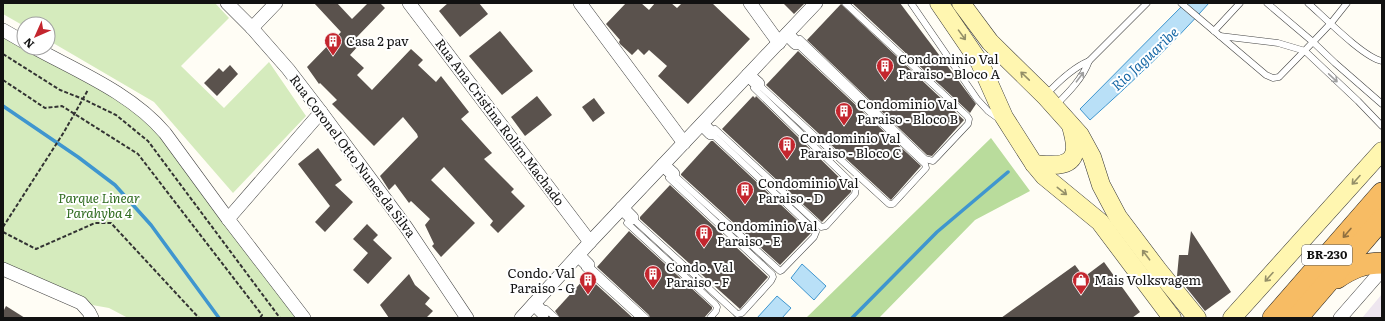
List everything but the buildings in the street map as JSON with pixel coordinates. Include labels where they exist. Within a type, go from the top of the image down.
[{"type":"highway","name":"BR-230","points":[[1273,318],[1382,193]]},
{"type":"highway","name":"BR-230","points":[[1297,318],[1382,219]]},
{"type":"highway","points":[[1326,285],[1360,266],[1371,263],[1382,263]]},
{"type":"main road","points":[[939,3],[980,63],[1002,112],[1034,164],[1044,176],[1100,222],[1172,318]]},
{"type":"main road","points":[[961,3],[990,42],[1050,101],[1080,135],[1087,147],[1101,185],[1118,217],[1197,318]]},
{"type":"main road","points":[[1034,164],[1050,166],[1059,165],[1068,161],[1072,157],[1075,149],[1071,125]]},
{"type":"main road","points":[[1232,318],[1382,151]]},
{"type":"street","name":"Rua Coronel Otto Nunes da Silva","points":[[227,3],[252,28],[288,69],[321,112],[406,227],[467,318]]},
{"type":"street","points":[[252,28],[276,3]]},
{"type":"street","points":[[580,3],[684,142]]},
{"type":"street","points":[[750,3],[790,38]]},
{"type":"street","points":[[521,318],[544,311],[577,257],[590,242],[684,142],[708,126],[751,81],[790,38],[816,3]]},
{"type":"street","name":"Rua Ana Cristina Rolim Machado","points":[[416,6],[590,242]]},
{"type":"street","points":[[3,30],[16,37]]},
{"type":"street","points":[[50,56],[127,99],[155,120],[304,318]]},
{"type":"street","points":[[228,219],[321,112]]},
{"type":"street","points":[[661,167],[671,176]]},
{"type":"street","points":[[620,211],[629,220]]},
{"type":"street","points":[[577,257],[586,266]]},
{"type":"street","points":[[3,269],[81,303],[92,318]]},
{"type":"street","points":[[1340,318],[1382,270]]},
{"type":"lane","points":[[790,38],[925,159],[932,161],[968,124],[969,119],[845,3]]},
{"type":"lane","points":[[911,3],[982,105],[1011,128]]},
{"type":"lane","points":[[1050,101],[1081,76],[1089,61],[1147,3]]},
{"type":"lane","points":[[1214,31],[1240,3]]},
{"type":"lane","points":[[1267,3],[1382,104]]},
{"type":"lane","points":[[1308,3],[1365,53],[1377,60],[1382,61]]},
{"type":"lane","points":[[1182,4],[1266,75],[1273,78],[1279,77],[1305,51],[1347,3]]},
{"type":"lane","points":[[1220,36],[1278,43],[1305,51],[1382,126]]},
{"type":"lane","points":[[751,81],[889,204],[893,204],[926,168],[925,164],[790,38]]},
{"type":"lane","points":[[1050,101],[1065,76],[1081,64],[1089,61]]},
{"type":"lane","points":[[708,126],[819,225],[826,226],[855,194],[856,187],[751,81]]},
{"type":"lane","points":[[671,176],[780,271],[814,237],[816,232],[708,126]]},
{"type":"lane","points":[[629,220],[737,314],[742,313],[771,281],[773,277],[772,274],[671,176]]},
{"type":"lane","points":[[629,220],[715,304],[717,307],[716,311],[710,318]]},
{"type":"lane","points":[[586,266],[640,318]]},
{"type":"lane","points":[[586,266],[646,318]]},
{"type":"path","points":[[3,54],[60,90],[116,115],[148,141],[280,318]]},
{"type":"path","points":[[3,80],[45,108],[62,106],[138,154],[262,315],[260,318]]},
{"type":"path","points":[[3,227],[64,132],[94,80]]},
{"type":"path","points":[[3,232],[36,249],[95,223],[111,224],[199,318]]},
{"type":"shaded area","points":[[1382,294],[1382,318],[1362,318]]},
{"type":"green space","points":[[3,3],[215,3],[229,18],[181,66],[224,108],[269,62],[306,116],[233,193],[154,102],[56,45],[56,16],[16,16],[16,21],[3,14]]},
{"type":"green space","name":"Parque Linear Parahyba 4","points":[[3,29],[16,41],[16,56],[50,56],[155,120],[304,318],[128,318],[109,308],[81,303],[3,266]]},
{"type":"green space","points":[[991,138],[1030,191],[975,220],[879,318],[806,318]]},
{"type":"water","name":"Rio Jaguaribe","points":[[1185,3],[1209,3],[1181,34],[1090,120],[1080,109]]},
{"type":"water","points":[[802,264],[826,286],[814,300],[791,278]]},
{"type":"water","points":[[777,296],[791,308],[782,318],[757,318]]},
{"type":"waterway","points":[[3,106],[78,157],[115,185],[151,225],[219,318]]},
{"type":"waterway","points":[[852,318],[937,232],[1008,172]]},
{"type":"place","name":"Casa 2 pav","points":[[333,56]]},
{"type":"place","name":"Condominio Val Paraiso - Bloco A","points":[[885,81]]},
{"type":"place","name":"Condominio Val Paraiso - Bloco B","points":[[844,126]]},
{"type":"place","name":"Condominio Val Paraiso - Bloco C","points":[[787,160]]},
{"type":"place","name":"Condominio Val Paraiso - D","points":[[745,205]]},
{"type":"place","name":"Condominio Val Paraiso - E","points":[[704,248]]},
{"type":"place","name":"Condo. Val Paraiso - F","points":[[653,289]]},
{"type":"place","name":"Condo. Val Paraiso - G","points":[[588,295]]},
{"type":"place","name":"Mais Volksvagem","points":[[1081,295]]}]
